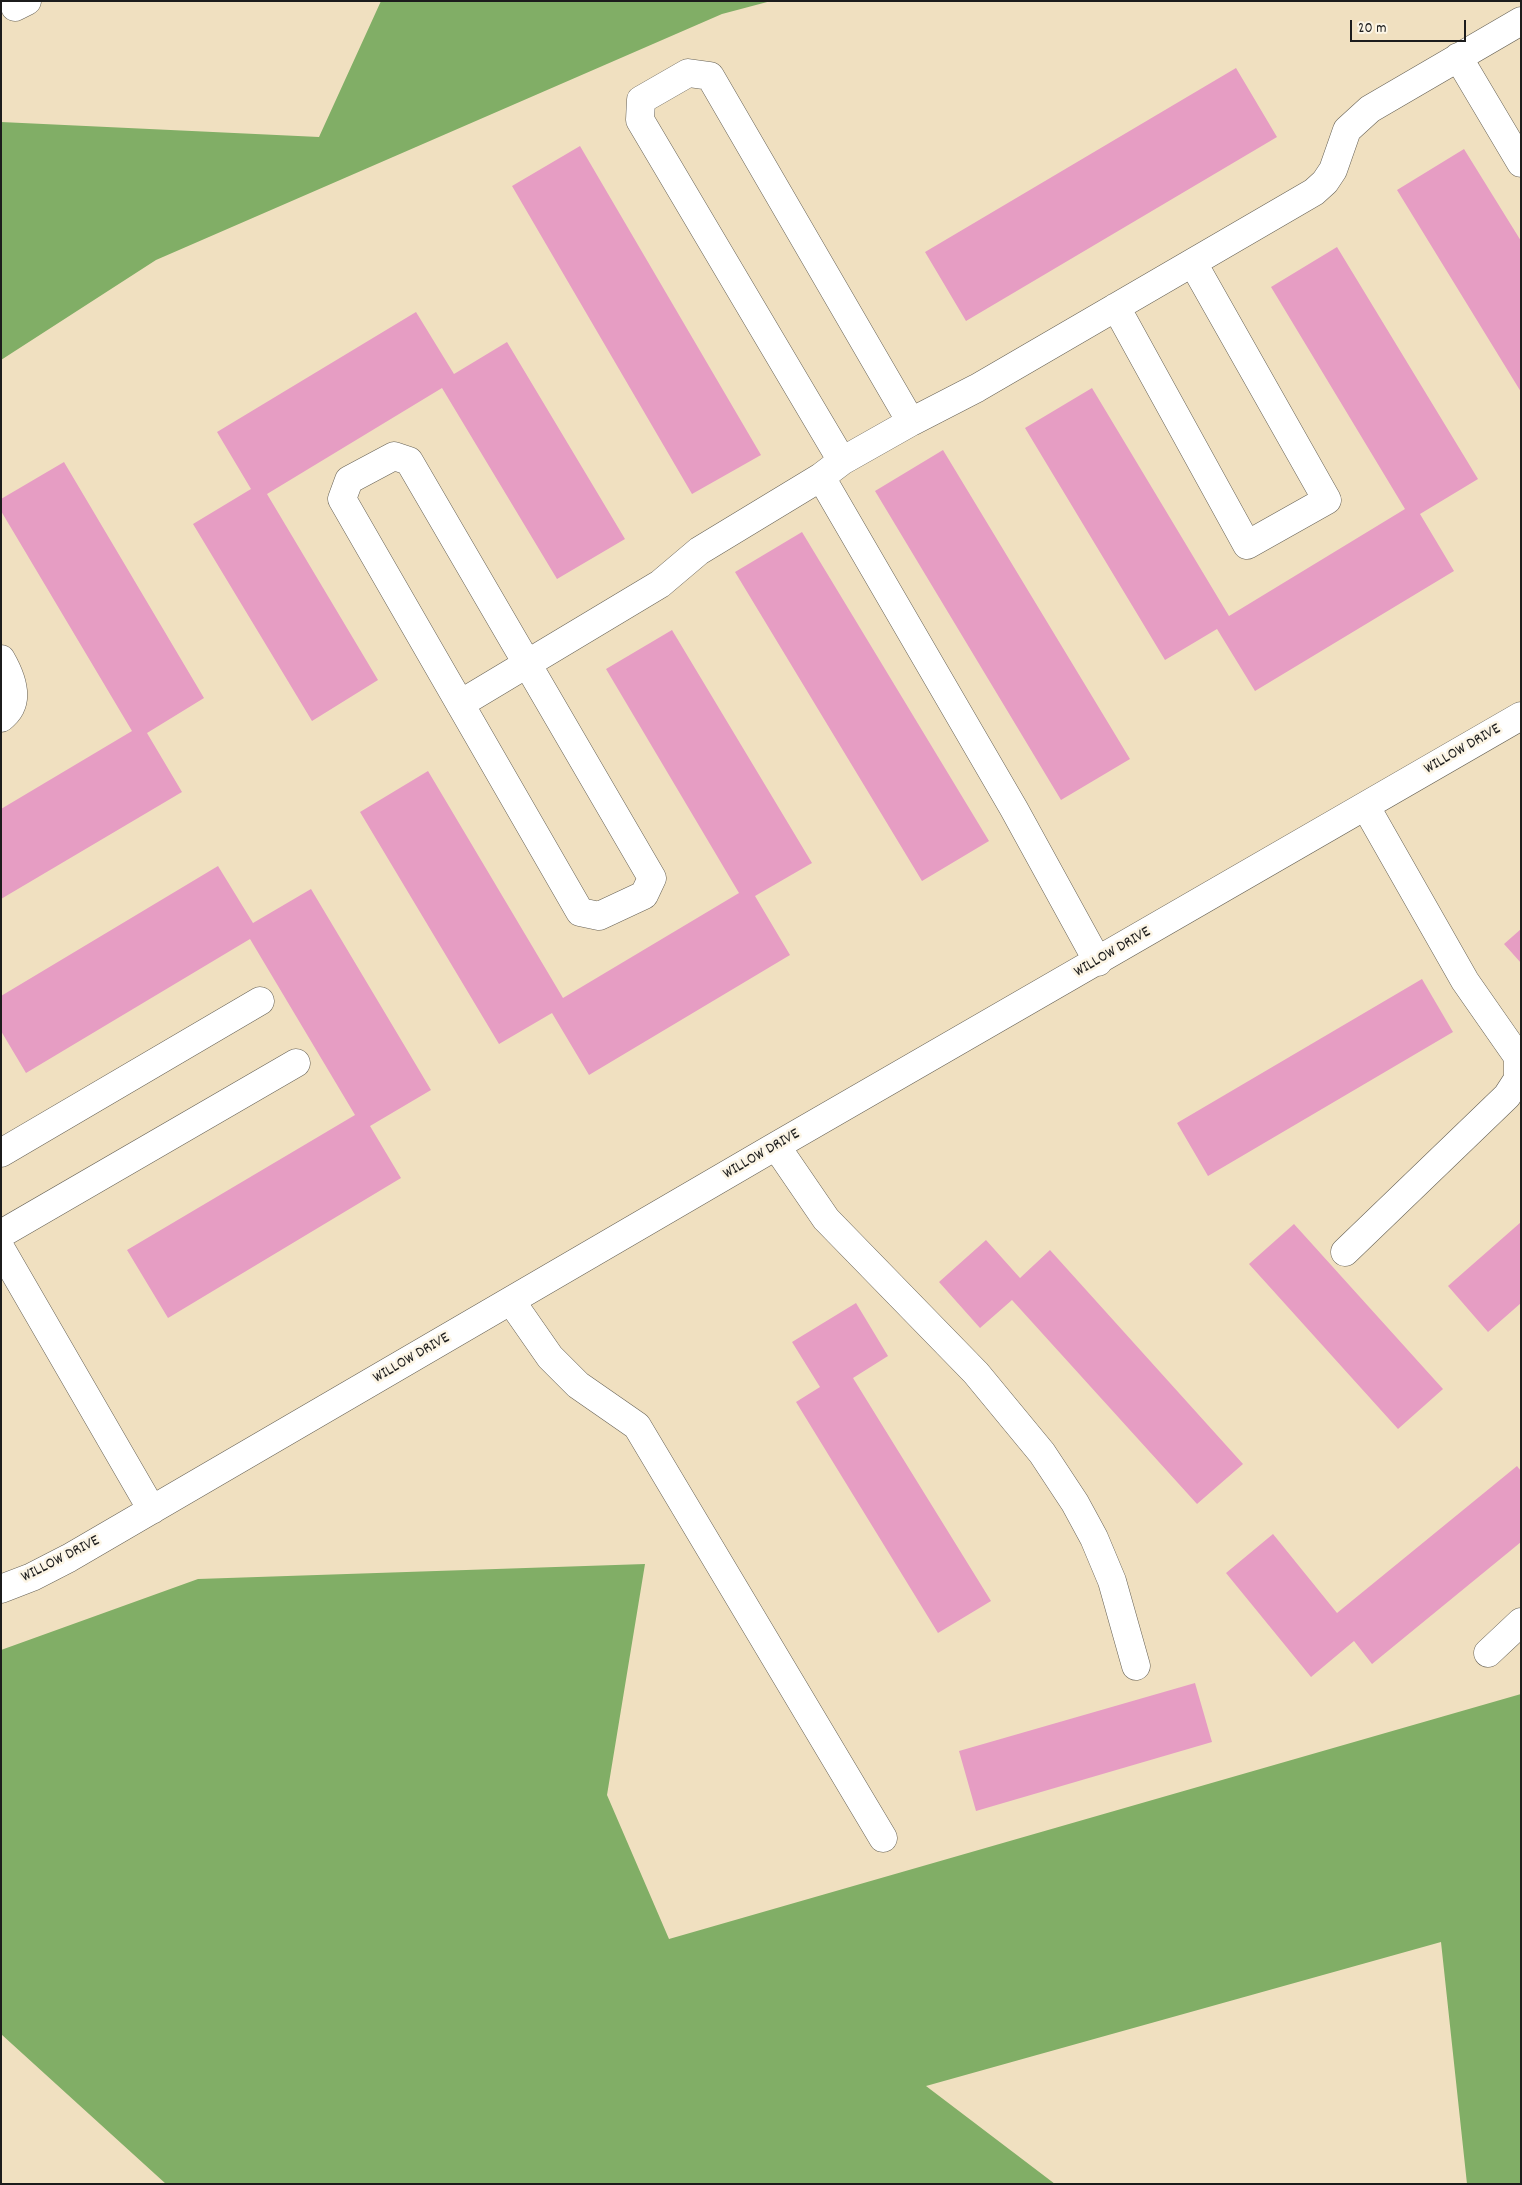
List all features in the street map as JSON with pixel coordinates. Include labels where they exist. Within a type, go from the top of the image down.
[{"type":"street","points":[[460,704],[660,584],[699,551],[832,469],[911,422],[978,388],[1314,192],[1325,182],[1333,170],[1347,130],[1370,110],[1521,21]]},
{"type":"street","points":[[1458,57],[1521,163]]},
{"type":"street","points":[[911,422],[710,76],[688,73],[641,100],[640,120],[832,469],[1098,962]]},
{"type":"street","points":[[1116,307],[1247,545],[1327,500],[1193,263]]},
{"type":"street","points":[[394,456],[409,461],[652,878],[644,895],[598,916],[580,912],[460,704],[342,499],[348,480],[394,456]]},
{"type":"street","points":[[1,659],[15,692],[10,707],[1,718]]},
{"type":"street","name":"WILLOW DRIVE","points":[[1,1589],[68,1558],[152,1510],[776,1146],[1098,962],[1521,716]]},
{"type":"street","points":[[1344,1252],[1507,1096],[1518,1079],[1518,1057],[1465,981],[1366,807]]},
{"type":"street","points":[[1,1153],[260,1001]]},
{"type":"street","points":[[1,1234],[296,1063]]},
{"type":"street","points":[[776,1146],[826,1219],[976,1373],[1042,1454],[1075,1503],[1094,1538],[1112,1581],[1136,1666]]},
{"type":"street","points":[[1,1249],[152,1510]]},
{"type":"street","points":[[511,1301],[550,1357],[578,1385],[637,1426],[883,1838]]},
{"type":"street","points":[[1488,1653],[1521,1622]]},
{"type":"green space","points":[[381,1],[771,1],[722,14],[156,260],[1,360],[1,122],[319,137]]},
{"type":"green space","points":[[645,1564],[607,1795],[669,1939],[1521,1694],[1521,2184],[1467,2184],[1441,1942],[926,2086],[1055,2184],[166,2184],[1,2034],[1,1650],[198,1579]]},
{"type":"building","points":[[1236,68],[1277,137],[966,321],[925,252]]},
{"type":"building","points":[[580,146],[761,455],[692,494],[512,186]]},
{"type":"building","points":[[1464,149],[1521,241],[1521,392],[1397,190]]},
{"type":"building","points":[[1337,247],[1478,479],[1420,514],[1454,571],[1255,691],[1217,629],[1165,660],[1025,428],[1092,388],[1229,616],[1405,509],[1271,287]]},
{"type":"building","points":[[416,312],[454,374],[507,342],[625,539],[557,579],[442,388],[267,494],[378,680],[312,721],[193,524],[251,489],[217,432]]},
{"type":"building","points":[[943,450],[1130,759],[1061,800],[875,491]]},
{"type":"building","points":[[64,462],[204,698],[147,733],[182,792],[1,899],[1,809],[132,731],[1,511],[1,499]]},
{"type":"building","points":[[802,532],[989,841],[922,881],[735,572]]},
{"type":"building","points":[[672,630],[812,863],[755,896],[790,955],[589,1075],[552,1013],[499,1044],[360,812],[428,771],[563,998],[739,893],[606,669]]},
{"type":"building","points":[[218,866],[253,923],[311,889],[431,1090],[370,1126],[401,1178],[168,1318],[127,1250],[355,1115],[250,939],[26,1073],[1,1031],[1,996]]},
{"type":"building","points":[[1521,929],[1521,963],[1504,944]]},
{"type":"building","points":[[1422,979],[1453,1032],[1208,1176],[1177,1123]]},
{"type":"building","points":[[1521,1222],[1521,1303],[1488,1332],[1448,1286]]},
{"type":"building","points":[[1294,1224],[1443,1389],[1398,1429],[1249,1264]]},
{"type":"building","points":[[986,1240],[1020,1278],[1050,1250],[1243,1464],[1197,1504],[1012,1300],[980,1328],[939,1282]]},
{"type":"building","points":[[856,1303],[888,1356],[853,1378],[991,1601],[938,1633],[796,1402],[820,1387],[792,1342]]},
{"type":"building","points":[[1517,1466],[1521,1471],[1521,1542],[1372,1664],[1354,1641],[1311,1677],[1226,1573],[1273,1534],[1337,1613]]},
{"type":"building","points":[[1195,1683],[1212,1742],[976,1811],[959,1751]]}]
